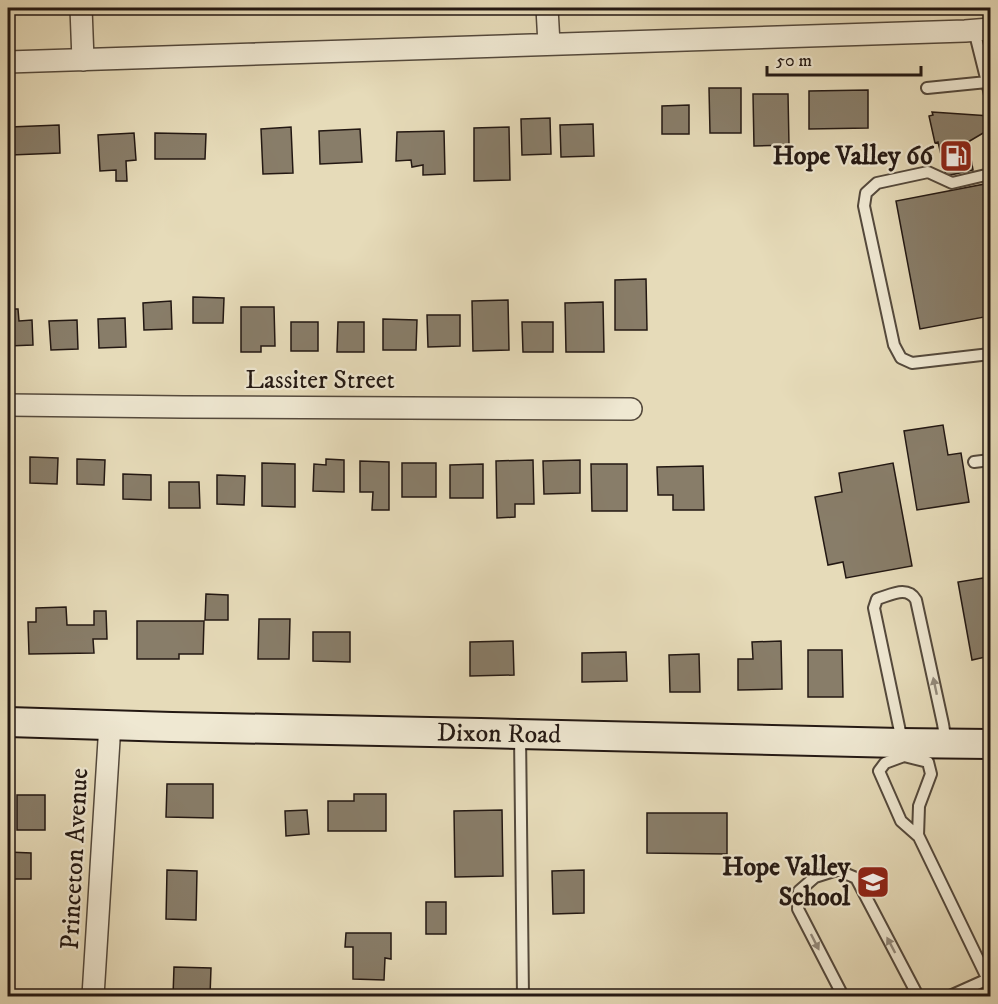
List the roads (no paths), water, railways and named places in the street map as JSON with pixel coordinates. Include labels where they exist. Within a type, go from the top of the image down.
[{"type":"street","points":[[81,8],[83,60]]},
{"type":"street","points":[[547,8],[549,44]]},
{"type":"street","points":[[8,62],[982,30]]},
{"type":"street","name":"Lassiter Street","points":[[8,405],[632,409]]},
{"type":"street","name":"Dixon Road","points":[[8,722],[184,728],[520,734],[903,750],[946,744],[990,744]]},
{"type":"street","name":"Princeton Avenue","points":[[93,996],[110,724]]},
{"type":"lane","points":[[982,30],[990,95]]},
{"type":"lane","points":[[927,88],[989,82]]},
{"type":"lane","points":[[990,174],[952,183],[928,172],[877,183],[866,193],[864,206],[894,345],[901,358],[912,363],[990,354]]},
{"type":"lane","points":[[974,462],[990,460]]},
{"type":"lane","points":[[903,750],[874,608],[878,599],[905,591],[912,593],[916,600],[946,744]]},
{"type":"lane","points":[[520,734],[523,996]]},
{"type":"lane","points":[[903,750],[885,763],[879,771],[901,820],[918,835],[989,981],[951,996]]},
{"type":"lane","points":[[903,750],[928,762],[931,774],[919,806],[918,835]]},
{"type":"lane","points":[[843,996],[798,909],[799,891],[814,877],[837,870],[856,878],[918,996]]},
{"type":"place","name":"Hope Valley 66","points":[[956,156]]},
{"type":"place","name":"Hope Valley School","points":[[873,882]]}]
